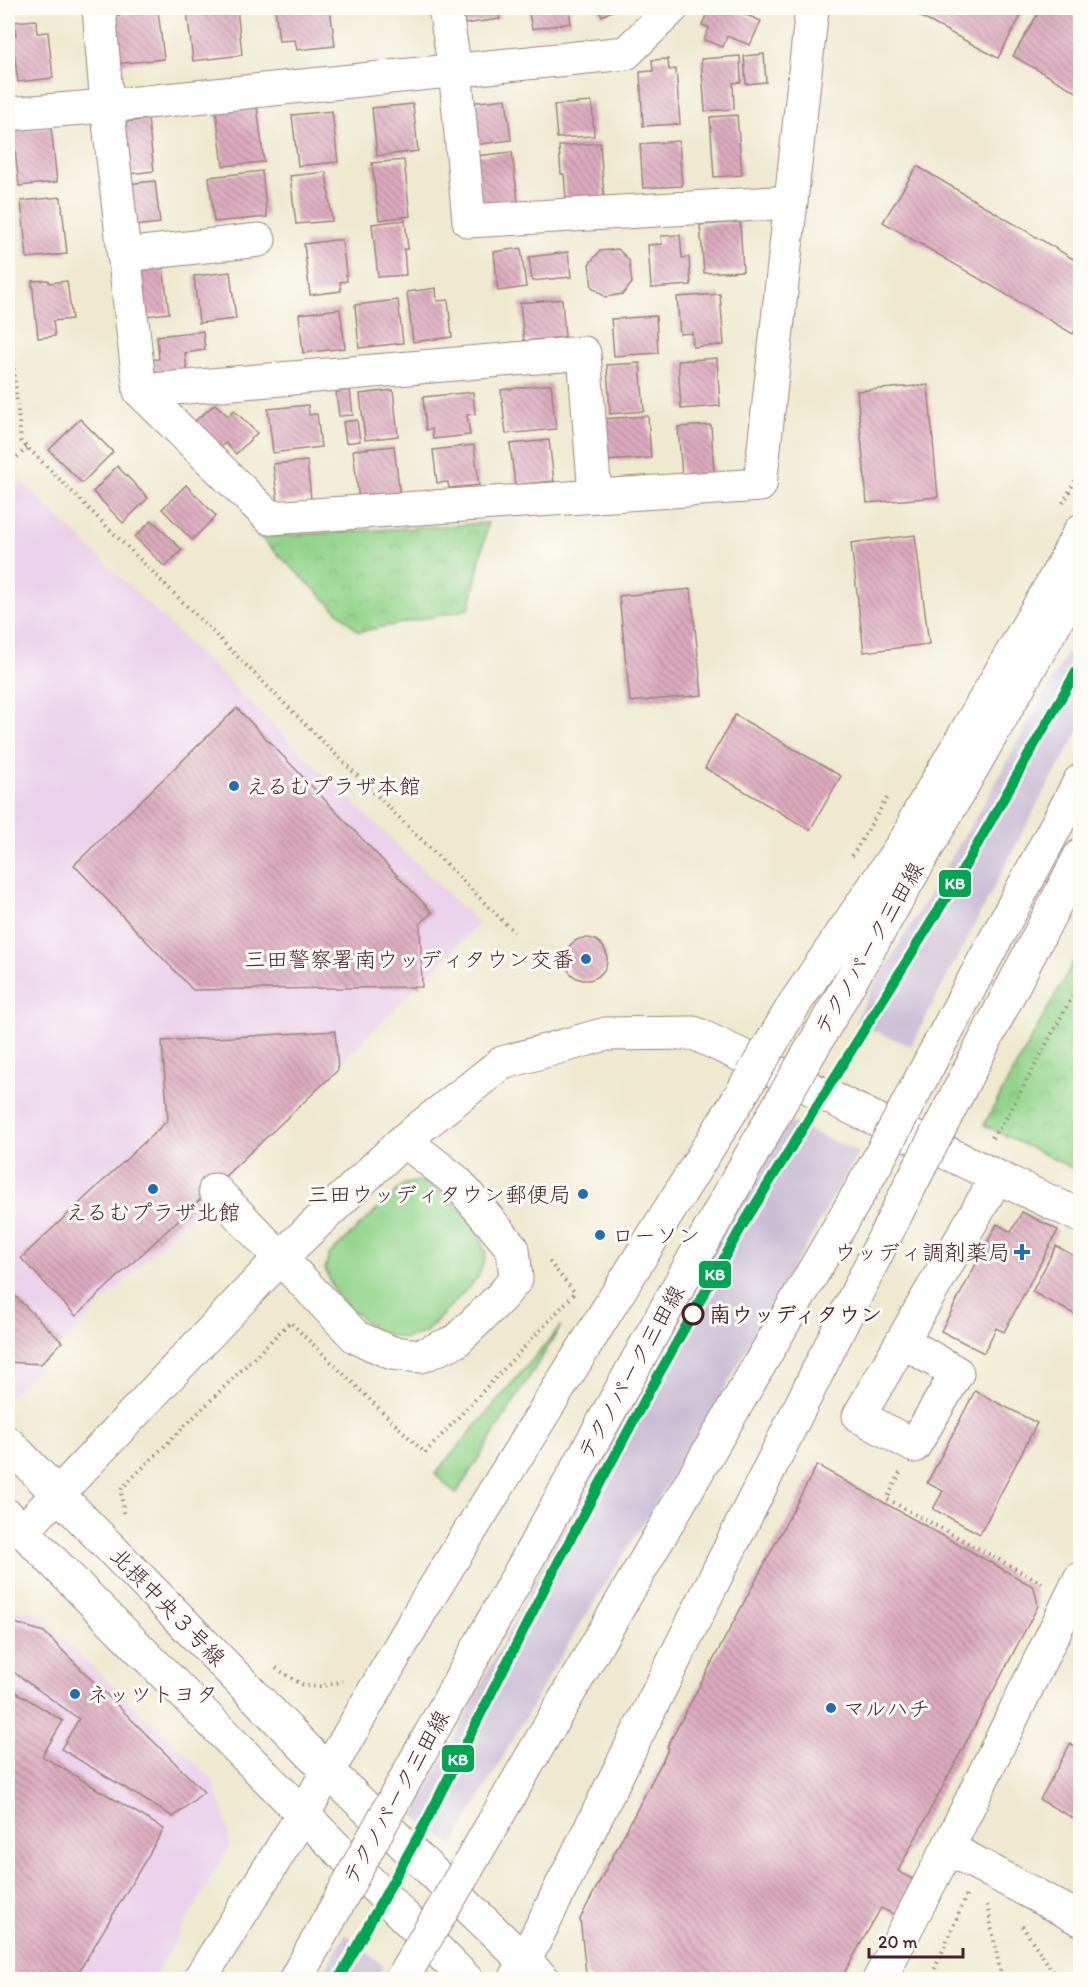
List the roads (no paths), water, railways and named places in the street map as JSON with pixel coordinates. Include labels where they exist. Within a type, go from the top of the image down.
[{"type":"street","points":[[99,8],[107,106],[140,391],[270,518],[760,485],[812,8]]},
{"type":"street","points":[[445,8],[455,69],[469,221],[791,202]]},
{"type":"street","points":[[8,114],[626,53],[672,8]]},
{"type":"street","points":[[124,255],[259,240]]},
{"type":"street","points":[[140,391],[584,353],[595,496]]},
{"type":"street","points":[[893,858],[1060,570],[1080,531]]},
{"type":"street","points":[[199,1980],[304,1813],[421,1610],[740,1098],[795,1003],[1074,592]]},
{"type":"street","name":"テクノパーク三田線","points":[[295,1980],[774,1114],[1074,592]]},
{"type":"street","points":[[401,1980],[877,1162],[1080,781]]},
{"type":"street","points":[[528,1973],[914,1178],[1080,856]]},
{"type":"street","points":[[467,1980],[15,1523],[58,1493],[280,1258],[404,1140],[502,1063],[606,1034],[694,1034],[1080,1216]]},
{"type":"street","points":[[215,1190],[356,1337],[392,1353],[421,1356],[456,1341],[516,1279],[513,1249],[457,1182],[404,1140]]},
{"type":"street","points":[[902,1341],[957,1373],[914,1446],[859,1416],[902,1341],[985,1172]]},
{"type":"street","name":"北摂中央３号線","points":[[8,1443],[528,1973]]},
{"type":"street","points":[[879,1980],[948,1848],[1075,1589]]},
{"type":"street","points":[[948,1848],[1080,1918]]},
{"type":"place","name":"えるむプラザ本館","points":[[234,786]]},
{"type":"place","name":"三田警察署南ウッディタウン交番","points":[[586,959]]},
{"type":"place","name":"えるむプラザ北館","points":[[153,1189]]},
{"type":"place","name":"三田ウッディタウン郵便局","points":[[583,1194]]},
{"type":"place","name":"ローソン","points":[[600,1235]]},
{"type":"place","name":"ウッディ調剤薬局","points":[[1022,1252]]},
{"type":"place","name":"南ウッディタウン","points":[[693,1314]]},
{"type":"place","name":"ネッツトヨタ","points":[[75,1694]]},
{"type":"place","name":"マルハチ","points":[[831,1708]]}]
